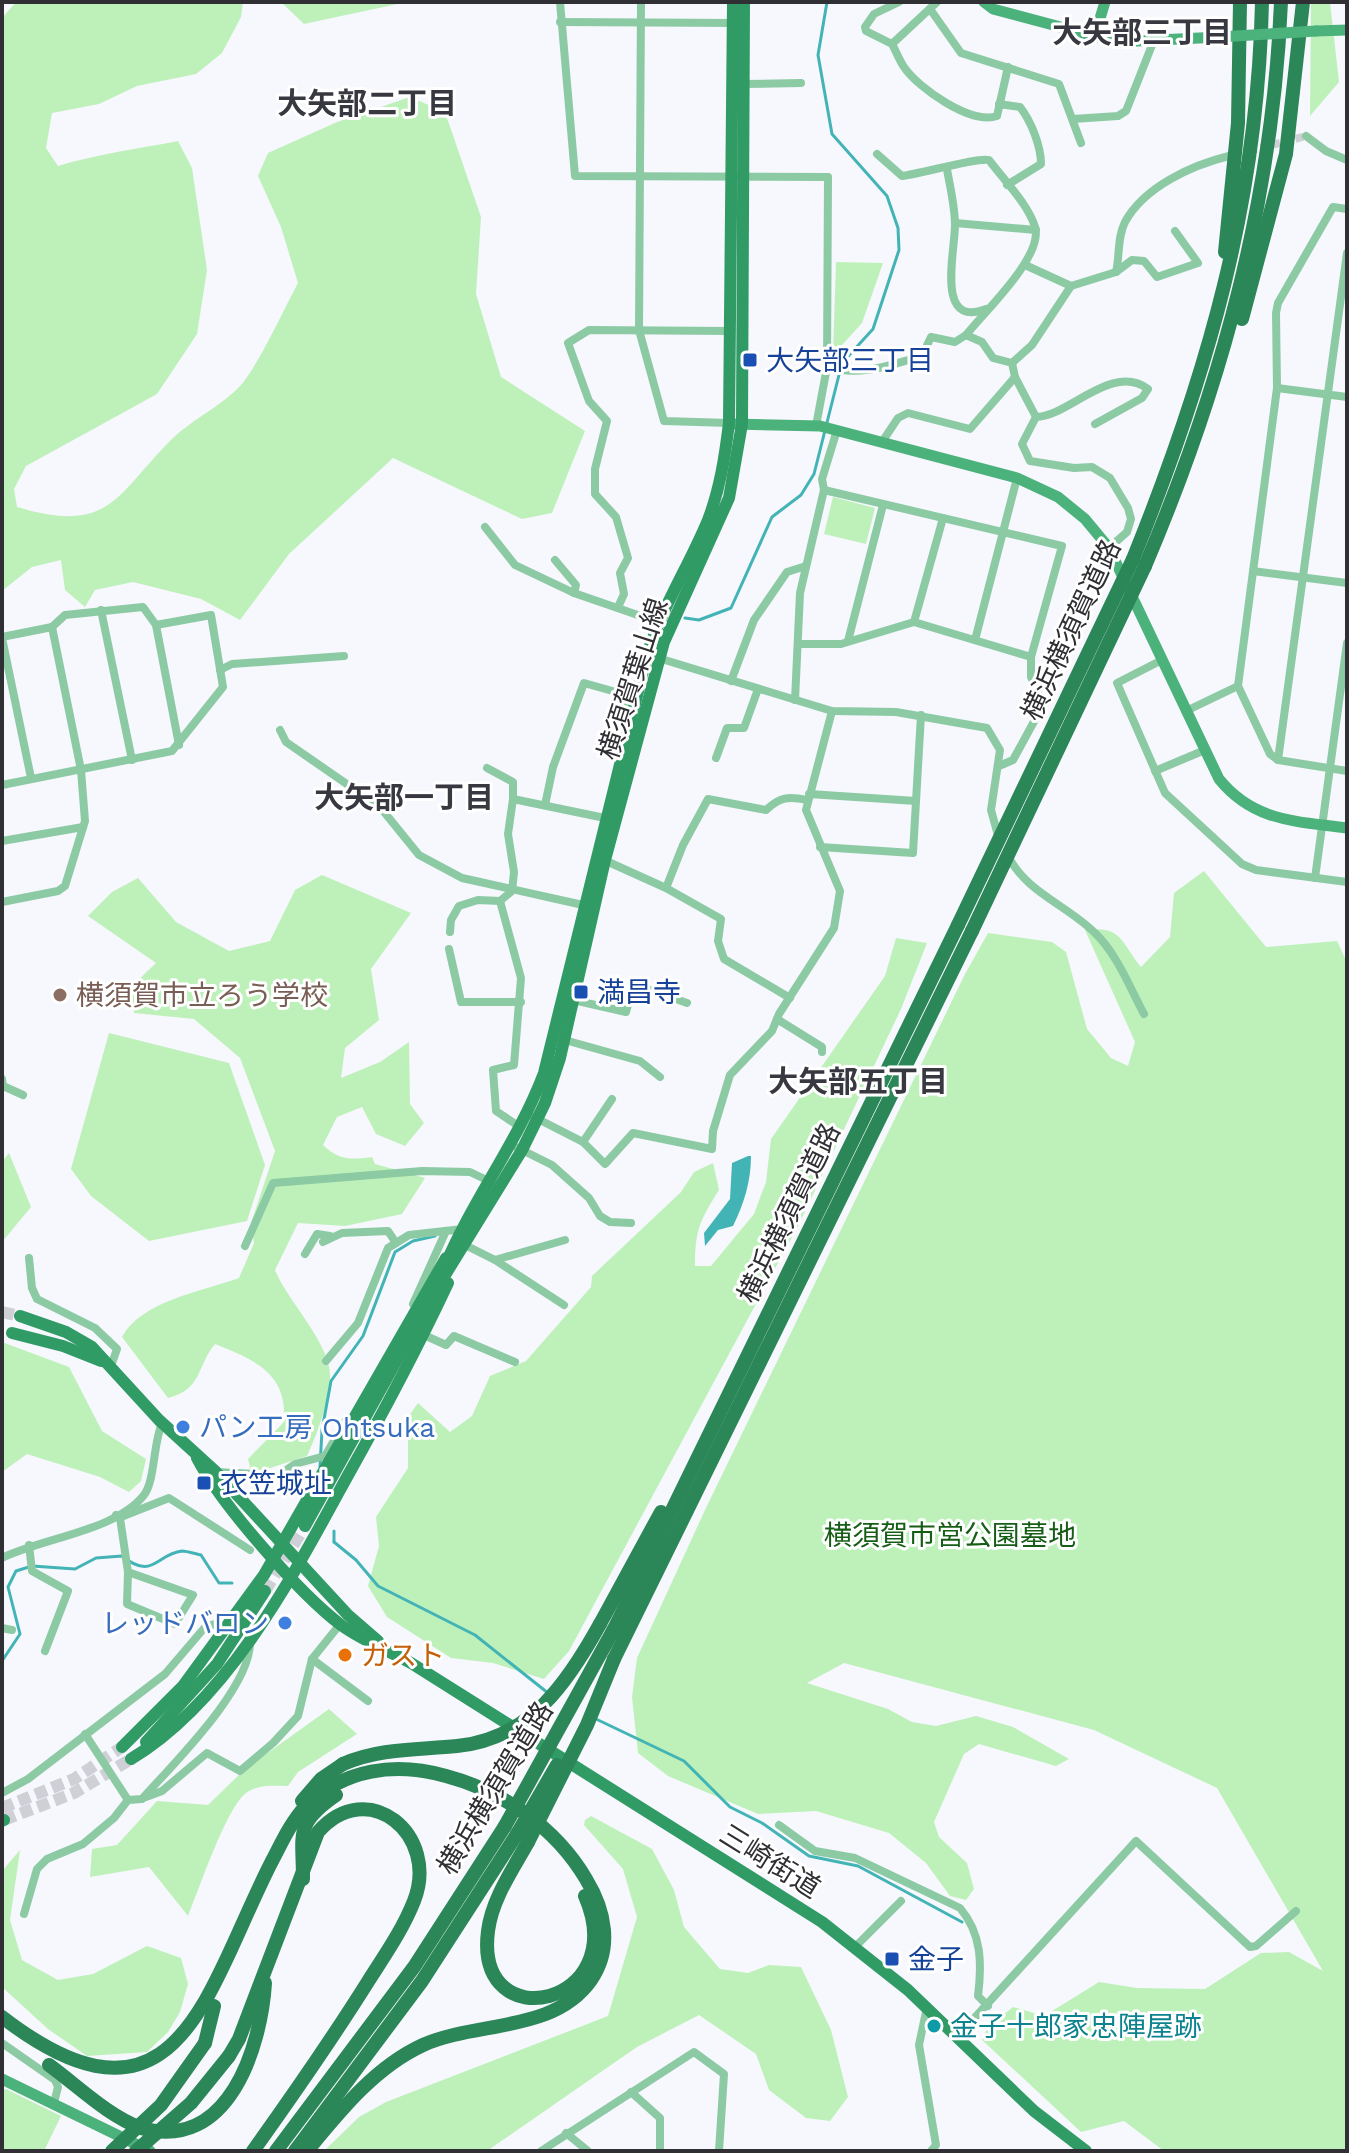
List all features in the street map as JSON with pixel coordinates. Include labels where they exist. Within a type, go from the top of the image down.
[{"type":"highway","points":[[1207,358],[1226,246],[1235,161],[1240,2]]},
{"type":"highway","name":"横浜横須賀道路","points":[[1139,563],[1207,358],[1231,265],[1250,158],[1262,2]]},
{"type":"highway","name":"横浜横須賀道路","points":[[295,2151],[422,1981],[587,1725],[614,1659],[1139,563],[1168,512],[1217,373],[1254,233],[1273,110],[1281,2]]},
{"type":"highway","points":[[1168,512],[1211,420],[1270,222],[1294,106],[1303,2]]},
{"type":"highway","name":"横浜横須賀道路","points":[[276,2151],[517,1834],[607,1627],[965,928]]},
{"type":"highway","points":[[2,2017],[24,2038],[65,2065],[100,2079],[128,2080],[151,2073],[171,2060],[200,2024],[261,1883],[304,1798],[321,1779],[343,1764],[383,1751],[473,1744],[509,1731],[554,1696],[607,1627]]},
{"type":"highway","points":[[261,1883],[293,1823],[315,1798],[355,1775],[382,1769],[416,1769],[470,1783],[526,1813],[575,1861],[594,1893],[603,1922],[604,1948],[597,1968],[572,1999],[542,2015],[450,2034],[413,2049],[371,2080],[307,2151]]},
{"type":"highway","points":[[303,1879],[302,1832],[325,1802],[349,1788],[380,1778],[409,1778],[446,1785],[487,1800],[522,1822],[553,1849],[575,1878],[590,1909],[594,1936],[588,1964],[572,1986],[549,1999],[533,2000],[510,1992],[500,1983],[488,1954],[493,1912],[517,1834]]},
{"type":"highway","points":[[136,2151],[191,2103],[239,2039],[270,1955],[303,1879],[318,1832],[335,1816],[356,1810],[381,1813],[402,1826],[418,1850],[421,1867],[415,1900],[387,1950],[253,2151]]},
{"type":"highway","points":[[2,2028],[132,2124],[156,2132],[190,2130],[223,2108],[247,2069],[260,2033],[270,1955]]},
{"type":"highway","points":[[112,2151],[161,2105],[205,2043],[213,2016],[215,1993]]},
{"type":"main road","name":"横須賀葉山線","points":[[733,2],[739,24]]},
{"type":"main road","name":"横須賀葉山線","points":[[568,999],[583,905],[600,859],[605,818],[633,709],[653,657],[724,511],[735,474],[742,424],[737,177],[739,24],[744,2]]},
{"type":"main road","name":"横須賀葉山線","points":[[305,1526],[517,1148],[533,1117],[559,1039],[600,859],[653,657],[658,622],[709,516],[722,474],[729,423],[737,177]]},
{"type":"main road","name":"横須賀葉山線","points":[[461,1243],[464,1229],[491,1182],[517,1148],[521,1128],[533,1117]]},
{"type":"main road","points":[[265,1591],[217,1664],[131,1759],[151,1747],[187,1715],[228,1670],[299,1562],[424,1335],[461,1243]]},
{"type":"main road","points":[[168,1718],[122,1747],[183,1686],[227,1629],[282,1545],[461,1243]]},
{"type":"main road","name":"三崎街道","points":[[20,1316],[66,1332],[92,1347],[162,1423],[216,1472],[299,1562],[344,1620]]},
{"type":"main road","name":"三崎街道","points":[[12,1333],[89,1354],[111,1366]]},
{"type":"main road","name":"三崎街道","points":[[197,1458],[208,1479],[290,1576],[344,1620],[796,1906],[855,1947],[927,2007],[1034,2111],[1086,2151]]},
{"type":"street","points":[[560,2],[575,176],[828,177],[830,368],[822,479],[824,490],[800,593],[795,700]]},
{"type":"street","points":[[641,2],[639,330],[664,421],[826,428],[1017,478],[1058,497],[1085,519],[1109,548],[1219,779],[1233,797],[1264,815],[1347,828]]},
{"type":"street","points":[[899,2],[874,14],[865,27],[866,31],[892,44],[905,69],[952,106],[987,119],[997,116],[1008,67]]},
{"type":"street","points":[[984,2],[993,9],[1117,42],[1347,30]]},
{"type":"street","points":[[1095,35],[1105,2]]},
{"type":"street","points":[[892,44],[934,5],[961,53],[1059,84],[1081,143]]},
{"type":"street","points":[[560,22],[739,24]]},
{"type":"street","points":[[1073,119],[1118,116],[1126,111],[1154,40]]},
{"type":"street","points":[[738,84],[801,83]]},
{"type":"street","points":[[999,104],[1020,107],[1026,114],[1041,154],[1041,164],[1007,185]]},
{"type":"street","points":[[1306,136],[1326,151],[1347,160]]},
{"type":"street","points":[[830,368],[863,373],[922,356],[931,337],[955,342],[966,335],[1034,250],[1036,230],[989,160],[981,158],[947,169],[902,176],[877,154]]},
{"type":"street","points":[[1116,272],[1125,223],[1142,200],[1177,177],[1229,156]]},
{"type":"street","points":[[947,169],[955,223],[951,293],[954,302],[967,313],[987,309]]},
{"type":"street","points":[[1347,209],[1333,207],[1278,303],[1277,388],[1238,686],[1264,743],[1278,760],[1347,771]]},
{"type":"street","points":[[955,223],[1036,230]]},
{"type":"street","points":[[1012,363],[1032,345],[1071,286],[1116,272],[1132,260],[1144,261],[1157,277],[1198,263],[1175,231]]},
{"type":"street","points":[[1278,760],[1347,253]]},
{"type":"street","points":[[1025,265],[1071,286]]},
{"type":"street","points":[[619,605],[624,594],[620,573],[628,558],[616,517],[595,494],[595,469],[607,421],[589,401],[568,343],[584,331],[730,331]]},
{"type":"street","points":[[966,335],[982,342],[993,358],[1012,363]]},
{"type":"street","points":[[1012,363],[1015,377],[1036,417]]},
{"type":"street","points":[[882,442],[898,418],[908,413],[970,429],[1015,377]]},
{"type":"street","points":[[1036,417],[1049,417],[1094,389],[1114,384],[1142,385],[1148,389],[1142,398],[1095,424]]},
{"type":"street","points":[[1277,388],[1347,397]]},
{"type":"street","points":[[1036,417],[1022,444],[1030,461],[1074,468],[1092,467],[1102,471],[1128,508],[1131,519],[1127,532],[1109,548]]},
{"type":"street","points":[[975,640],[1017,478]]},
{"type":"street","points":[[824,490],[1062,546],[1031,657],[1031,677],[1043,705],[1013,760],[999,766]]},
{"type":"street","points":[[848,641],[883,505]]},
{"type":"street","points":[[914,622],[943,518]]},
{"type":"street","points":[[485,527],[515,565],[574,593],[619,605],[658,622]]},
{"type":"street","points":[[555,560],[576,585],[574,593]]},
{"type":"street","points":[[731,681],[754,620],[787,572],[806,566]]},
{"type":"street","points":[[1253,571],[1347,583]]},
{"type":"street","points":[[31,778],[2,638],[52,627],[65,615],[143,607],[156,625],[179,745]]},
{"type":"street","points":[[101,610],[132,760]]},
{"type":"street","points":[[2,785],[172,751],[179,745],[223,687],[211,615],[156,625]]},
{"type":"street","points":[[799,644],[848,641],[914,622],[1031,657]]},
{"type":"street","points":[[2,902],[58,891],[65,886],[83,827],[81,770],[52,627]]},
{"type":"street","points":[[1315,878],[1347,643]]},
{"type":"street","points":[[220,670],[232,664],[344,656]]},
{"type":"street","points":[[653,657],[832,711],[921,715],[987,728],[1000,750],[991,810],[993,826],[1016,872],[1036,891],[1098,935],[1144,1014]]},
{"type":"street","points":[[1162,660],[1117,683],[1165,793],[1242,864],[1256,870],[1347,882]]},
{"type":"street","points":[[545,805],[553,767],[584,683],[616,692],[633,709]]},
{"type":"street","points":[[1186,711],[1238,686]]},
{"type":"street","points":[[716,758],[727,728],[744,728],[758,689]]},
{"type":"street","points":[[533,1117],[583,1142],[605,1164],[633,1133],[712,1149],[713,1131],[730,1075],[772,1031],[834,928],[840,891],[806,810],[832,711]]},
{"type":"street","points":[[820,847],[913,853],[921,715]]},
{"type":"street","points":[[280,730],[286,742],[380,807],[419,855],[462,878],[583,905]]},
{"type":"street","points":[[1155,771],[1205,750]]},
{"type":"street","points":[[450,932],[451,920],[459,906],[478,900],[500,901],[512,891],[514,872],[508,834],[513,782],[487,768]]},
{"type":"street","points":[[666,888],[683,845],[708,799],[766,810],[776,800],[790,796],[916,801]]},
{"type":"street","points":[[513,799],[605,818]]},
{"type":"street","points":[[2,841],[83,827]]},
{"type":"street","points":[[600,859],[666,888],[721,919],[718,941],[724,959],[790,998]]},
{"type":"street","points":[[500,901],[521,978],[521,1002],[514,1065],[493,1070],[496,1111],[521,1128]]},
{"type":"street","points":[[449,949],[461,1002],[521,1002]]},
{"type":"street","points":[[568,999],[626,1012],[634,984],[687,1003]]},
{"type":"street","points":[[777,1019],[822,1047],[822,1052]]},
{"type":"street","points":[[559,1039],[640,1061],[660,1077]]},
{"type":"street","points":[[2,1079],[3,1086],[23,1095]]},
{"type":"street","points":[[583,1142],[612,1099]]},
{"type":"street","points":[[517,1148],[552,1165],[589,1198],[600,1216],[610,1222],[631,1223]]},
{"type":"street","points":[[245,1246],[273,1183],[422,1171],[470,1172],[491,1182]]},
{"type":"street","points":[[326,1361],[358,1323],[388,1248],[409,1235],[464,1229]]},
{"type":"street","points":[[305,1254],[317,1234],[326,1239],[388,1231],[396,1243]]},
{"type":"street","points":[[216,1472],[279,1475],[295,1464],[325,1456],[416,1299],[446,1231]]},
{"type":"street","points":[[495,1260],[565,1240]]},
{"type":"street","points":[[461,1243],[495,1260],[564,1305]]},
{"type":"street","points":[[29,1258],[32,1288],[37,1299],[95,1328],[117,1349],[111,1366]]},
{"type":"street","points":[[424,1335],[446,1345],[454,1336],[515,1362]]},
{"type":"street","points":[[118,1516],[144,1495],[150,1484],[153,1446],[162,1423]]},
{"type":"street","points":[[2,1558],[29,1545],[82,1531],[169,1498],[250,1550]]},
{"type":"street","points":[[118,1516],[128,1572],[127,1604],[175,1624],[193,1595],[128,1572]]},
{"type":"street","points":[[29,1545],[32,1571],[68,1591],[45,1651]]},
{"type":"street","points":[[24,1914],[37,1869],[47,1859],[83,1844],[114,1818],[128,1800],[142,1799],[162,1791],[207,1753],[240,1771],[273,1743],[298,1716],[312,1659],[344,1620]]},
{"type":"street","points":[[2,1793],[28,1779],[165,1674],[206,1626],[216,1624],[227,1629]]},
{"type":"street","points":[[2,1628],[12,1630]]},
{"type":"street","points":[[142,1799],[217,1713],[248,1661],[249,1638]]},
{"type":"street","points":[[312,1659],[368,1701]]},
{"type":"street","points":[[85,1734],[128,1800]]},
{"type":"street","points":[[779,1825],[815,1851],[855,1858],[960,1908],[972,1922],[979,1946],[978,1996],[988,2006]]},
{"type":"street","points":[[958,2036],[1136,1841],[1250,1947],[1256,1946],[1296,1911]]},
{"type":"street","points":[[855,1947],[901,1901]]},
{"type":"street","points":[[927,2007],[919,2045],[936,2145],[931,2151]]},
{"type":"street","points":[[2,2043],[55,2080],[58,2087],[54,2103]]},
{"type":"street","points":[[541,2151],[694,2052],[724,2074],[719,2151]]},
{"type":"street","points":[[2,2079],[150,2151]]},
{"type":"street","points":[[631,2092],[660,2118],[660,2151]]},
{"type":"street","points":[[566,2133],[588,2151]]},
{"type":"green space","points":[[16,2],[243,2],[241,17],[222,53],[196,74],[137,86],[99,104],[52,113],[46,148],[58,166],[178,141],[192,168],[207,270],[197,334],[157,394],[26,466],[14,489],[17,507],[72,516],[107,506],[177,434],[241,385],[298,283],[281,227],[258,176],[268,153],[337,122],[410,97],[445,112],[481,217],[476,294],[501,377],[585,431],[552,513],[522,519],[393,458],[289,554],[240,620],[201,599],[133,582],[95,590],[85,607],[65,590],[61,560],[32,567],[2,591],[2,18]]},
{"type":"green space","points":[[281,2],[407,2],[304,24]]},
{"type":"green space","points":[[1311,2],[1330,2],[1339,82],[1310,116]]},
{"type":"green space","points":[[836,262],[883,263],[862,323],[833,355]]},
{"type":"green space","points":[[833,497],[875,508],[866,544],[824,534]]},
{"type":"green space","name":"横須賀市営公園墓地","points":[[1204,871],[1266,947],[1337,941],[1347,962],[1347,2151],[1164,2151],[1124,2121],[1081,2132],[982,2040],[988,2027],[1013,2007],[1044,2016],[1099,1982],[1137,1988],[1205,1989],[1261,1953],[1289,1952],[1323,1971],[1217,1788],[1094,1730],[844,1663],[807,1683],[888,1709],[912,1722],[936,1726],[976,1716],[1013,1727],[1069,1759],[1056,1766],[979,1744],[964,1754],[934,1822],[939,1837],[967,1863],[974,1889],[966,1900],[950,1896],[926,1863],[889,1833],[816,1811],[758,1814],[668,1776],[638,1753],[632,1697],[637,1658],[705,1510],[965,974],[988,933],[1052,942],[1066,952],[1087,1029],[1111,1058],[1128,1066],[1135,1042],[1085,930],[1114,933],[1141,967],[1170,937],[1174,893]]},
{"type":"green space","points":[[322,875],[411,913],[371,969],[379,1020],[345,1048],[341,1078],[380,1062],[409,1042],[410,1104],[424,1123],[405,1146],[376,1134],[362,1107],[337,1117],[323,1145],[340,1156],[372,1157],[375,1164],[425,1178],[402,1214],[345,1226],[298,1223],[275,1270],[328,1361],[330,1373],[326,1404],[307,1456],[252,1474],[248,1459],[284,1422],[280,1391],[265,1370],[255,1362],[215,1344],[193,1383],[168,1398],[122,1337],[143,1314],[158,1306],[239,1278],[254,1243],[251,1223],[275,1151],[240,1058],[194,1019],[134,1013],[131,987],[156,963],[88,916],[112,892],[138,878],[176,922],[229,951],[270,941],[295,890]]},
{"type":"green space","points":[[896,938],[927,943],[901,1009],[799,1224],[569,1651],[544,1679],[493,1663],[451,1658],[387,1617],[368,1586],[379,1546],[376,1517],[408,1468],[408,1417],[418,1403],[450,1432],[472,1416],[490,1376],[526,1361],[591,1287],[592,1276],[681,1192],[694,1172],[713,1163],[719,1190],[700,1226],[695,1266],[711,1266],[754,1214],[766,1182],[771,1139],[885,976]]},
{"type":"green space","points":[[109,1033],[229,1063],[265,1165],[247,1221],[149,1241],[91,1196],[71,1169]]},
{"type":"green space","points":[[9,1153],[31,1207],[2,1242],[2,1162]]},
{"type":"green space","points":[[2,1342],[69,1367],[102,1431],[146,1459],[141,1481],[129,1492],[100,1477],[27,1454],[2,1472]]},
{"type":"green space","points":[[329,1709],[357,1734],[298,1772],[288,1786],[261,1787],[246,1793],[230,1815],[188,1916],[149,1867],[90,1877],[92,1849],[117,1845],[157,1801],[208,1805],[244,1770]]},
{"type":"green space","points":[[591,1816],[652,1849],[674,1890],[684,1927],[720,1969],[748,1973],[769,1965],[801,1967],[831,2030],[848,2097],[830,2121],[806,2118],[769,2090],[756,2054],[699,2015],[637,2047],[487,2151],[324,2151],[359,2117],[386,2102],[608,2016],[637,1917],[623,1869],[584,1825]]},
{"type":"green space","points":[[20,1850],[10,1920],[22,1960],[58,1980],[93,1974],[147,1946],[181,1958],[188,1984],[180,2012],[168,2032],[147,2052],[87,2056],[48,2029],[2,1987],[2,1871]]},
{"type":"green space","points":[[6,2089],[61,2116],[44,2151],[2,2151],[2,2090]]},
{"type":"water","points":[[751,1156],[751,1165],[748,1183],[733,1226],[718,1230],[705,1246],[704,1233],[730,1199],[732,1163]]},
{"type":"waterway","points":[[685,618],[699,620],[731,608],[772,517],[801,495],[814,474],[842,363],[873,329],[899,250],[898,228],[887,196],[832,134],[818,55],[827,2]]},
{"type":"waterway","points":[[320,1467],[322,1430],[331,1381],[363,1336],[395,1252],[413,1241],[435,1236]]},
{"type":"waterway","points":[[334,1531],[334,1542]]},
{"type":"waterway","points":[[334,1542],[356,1560],[378,1586],[475,1635],[548,1693]]},
{"type":"waterway","points":[[2,1661],[20,1634],[8,1587],[16,1571],[32,1566],[75,1569],[96,1558],[122,1556],[132,1563],[148,1566],[182,1551],[201,1555],[219,1583],[232,1583]]},
{"type":"waterway","points":[[596,1719],[684,1761],[730,1807],[762,1823],[809,1856],[858,1866],[962,1922]]},
{"type":"tunnel","points":[[1249,151],[1306,136]]},
{"type":"tunnel","points":[[2,1312],[20,1316]]},
{"type":"tunnel","points":[[265,1591],[305,1526]]},
{"type":"tunnel","points":[[2,1808],[74,1779],[122,1747]]},
{"type":"tunnel","points":[[4,1820],[74,1793],[131,1759]]},
{"type":"place","name":"大矢部三丁目","points":[[750,360]]},
{"type":"place","name":"満昌寺","points":[[581,992]]},
{"type":"place","name":"横須賀市立ろう学校","points":[[60,995]]},
{"type":"place","name":"パン工房 Ohtsuka","points":[[183,1427]]},
{"type":"place","name":"衣笠城址","points":[[204,1483]]},
{"type":"place","name":"レッドバロン","points":[[285,1623]]},
{"type":"place","name":"ガスト","points":[[345,1655]]},
{"type":"place","name":"金子","points":[[892,1959]]},
{"type":"place","name":"金子十郎家忠陣屋跡","points":[[934,2026]]},
{"type":"district","name":"大矢部三丁目","points":[[1142,32]]},
{"type":"district","name":"大矢部二丁目","points":[[367,103]]},
{"type":"district","name":"大矢部一丁目","points":[[404,797]]},
{"type":"district","name":"大矢部五丁目","points":[[858,1081]]}]
